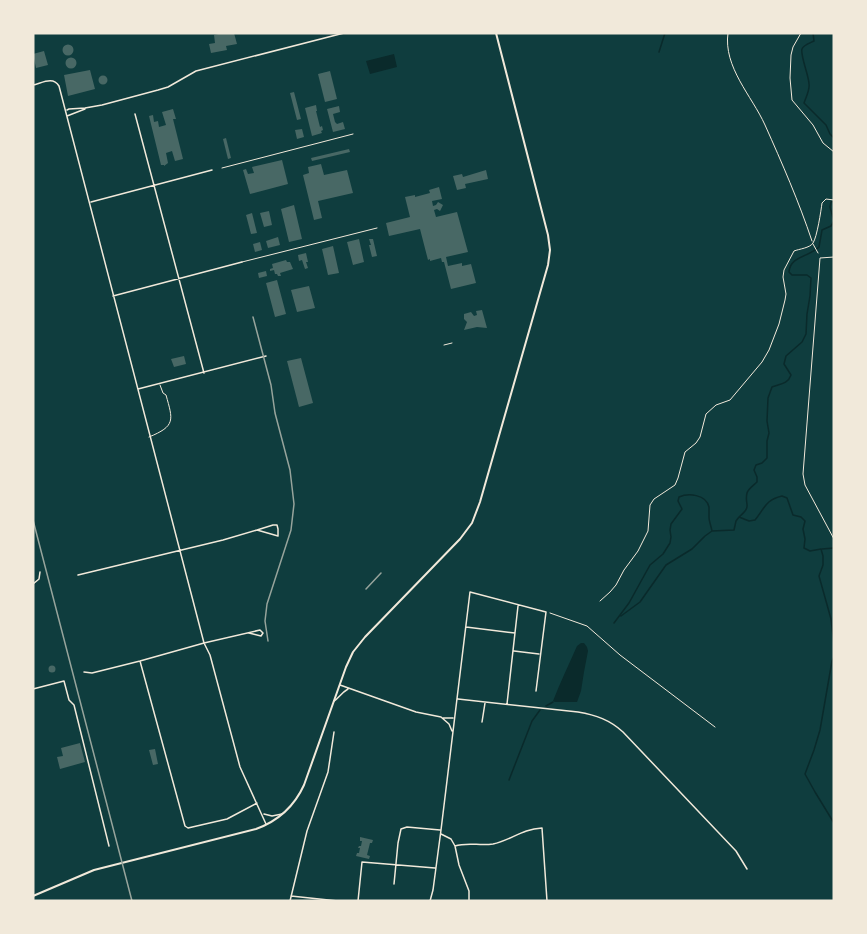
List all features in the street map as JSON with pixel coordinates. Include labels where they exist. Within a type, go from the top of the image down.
[{"type":"main road","points":[[33,896],[94,870],[246,832],[267,825],[283,814],[294,802],[304,785],[348,662],[356,647],[470,526],[477,510],[550,258],[547,230],[496,33]]},
{"type":"street","points":[[66,111],[165,88],[196,71],[344,33]]},
{"type":"street","points":[[33,85],[56,81],[59,86],[204,643],[210,655],[240,768],[267,825]]},
{"type":"street","points":[[66,117],[83,111],[85,108]]},
{"type":"street","points":[[135,114],[204,373]]},
{"type":"street","points":[[89,203],[212,170]]},
{"type":"street","points":[[113,296],[242,262]]},
{"type":"street","points":[[137,389],[266,356]]},
{"type":"street","points":[[78,575],[273,525],[277,525],[278,536],[257,530]]},
{"type":"street","points":[[33,584],[39,579],[40,572]]},
{"type":"street","points":[[429,901],[433,890],[441,832],[470,592],[546,612],[537,690]]},
{"type":"street","points":[[507,704],[518,605]]},
{"type":"street","points":[[465,627],[515,633]]},
{"type":"street","points":[[84,672],[92,673],[140,662],[204,643],[249,633]]},
{"type":"street","points":[[513,651],[540,655]]},
{"type":"street","points":[[140,662],[184,826],[188,828],[227,819],[257,803]]},
{"type":"street","points":[[33,689],[64,681],[69,700],[74,705],[109,846]]},
{"type":"street","points":[[340,685],[416,712],[443,719],[449,724],[452,732]]},
{"type":"street","points":[[334,701],[348,689]]},
{"type":"street","points":[[457,698],[578,711],[613,724],[736,851],[747,869]]},
{"type":"street","points":[[482,722],[485,702]]},
{"type":"street","points":[[443,719],[445,717],[454,719]]},
{"type":"street","points":[[290,901],[307,831],[328,772],[334,732]]},
{"type":"street","points":[[262,813],[272,816],[283,814]]},
{"type":"street","points":[[394,884],[400,833],[403,828],[441,832],[455,846],[459,865],[469,891],[469,901]]},
{"type":"street","points":[[455,846],[497,843],[528,830],[542,828],[547,901]]},
{"type":"street","points":[[358,901],[362,862],[435,868]]},
{"type":"street","points":[[291,896],[338,901]]},
{"type":"lane","points":[[222,168],[353,134]]},
{"type":"lane","points":[[242,262],[377,228]]},
{"type":"lane","points":[[444,345],[452,343]]},
{"type":"lane","points":[[149,437],[164,430],[169,426],[171,420],[166,395],[160,383]]},
{"type":"path","points":[[728,33],[727,42],[733,67],[764,123],[818,253]]},
{"type":"path","points":[[801,33],[791,55],[792,100],[813,125],[823,143],[834,152]]},
{"type":"path","points":[[813,245],[822,203],[826,199],[834,200]]},
{"type":"path","points":[[600,601],[616,585],[638,551],[648,531],[650,505],[654,499],[675,485],[685,452],[696,443],[700,436],[706,414],[716,405],[730,400],[762,362],[779,324],[785,300],[784,270],[794,251],[813,245]]},
{"type":"path","points":[[834,257],[820,258],[802,474],[834,539]]},
{"type":"path","points":[[546,612],[587,626],[620,655],[715,727]]},
{"type":"water","points":[[394,54],[397,67],[370,74],[366,61]]},
{"type":"water","points":[[584,643],[588,651],[577,702],[555,702],[553,701],[562,680],[577,646]]},
{"type":"building","points":[[234,33],[237,44],[226,46],[227,50],[211,53],[209,44],[215,43],[214,35]]},
{"type":"building","points":[[68,44],[74,50],[68,56],[62,50]]},
{"type":"building","points":[[44,51],[48,65],[36,68],[33,54]]},
{"type":"building","points":[[71,57],[77,63],[71,69],[65,63]]},
{"type":"building","points":[[90,70],[95,89],[68,96],[64,75]]},
{"type":"building","points":[[330,71],[337,99],[325,102],[318,74]]},
{"type":"building","points":[[103,75],[108,80],[103,85],[98,80]]},
{"type":"building","points":[[294,92],[301,119],[297,120],[290,93]]},
{"type":"building","points":[[316,105],[320,127],[322,126],[323,130],[322,133],[312,136],[305,108]]},
{"type":"building","points":[[339,106],[340,112],[333,114],[335,122],[337,124],[343,122],[345,129],[333,132],[327,109]]},
{"type":"building","points":[[173,109],[176,119],[173,119],[183,159],[175,161],[172,151],[166,153],[168,163],[164,166],[161,165],[149,116],[153,115],[154,122],[158,121],[159,127],[166,125],[162,112]]},
{"type":"building","points":[[302,129],[304,137],[297,139],[295,130]]},
{"type":"building","points":[[226,138],[231,158],[228,159],[223,139]]},
{"type":"building","points":[[349,149],[350,152],[312,161],[311,158]]},
{"type":"building","points":[[282,160],[288,184],[250,194],[243,170],[246,169],[248,174],[254,173],[252,167]]},
{"type":"building","points":[[321,164],[324,175],[347,170],[353,193],[318,201],[322,218],[314,220],[303,175],[309,173],[308,167]]},
{"type":"building","points":[[486,170],[488,179],[465,184],[466,188],[457,190],[453,176],[462,174],[463,177]]},
{"type":"building","points":[[439,187],[442,199],[432,201],[433,206],[438,202],[443,205],[440,211],[434,210],[436,217],[457,212],[468,252],[446,257],[448,266],[471,264],[476,283],[451,289],[441,258],[428,260],[420,229],[389,236],[386,223],[410,217],[405,197],[430,193],[429,190]]},
{"type":"building","points":[[294,205],[302,239],[289,242],[281,209]]},
{"type":"building","points":[[269,211],[272,225],[264,227],[260,213]]},
{"type":"building","points":[[252,213],[257,233],[251,234],[246,215]]},
{"type":"building","points":[[278,237],[280,245],[268,248],[266,241]]},
{"type":"building","points":[[359,239],[364,262],[353,265],[347,242]]},
{"type":"building","points":[[369,239],[373,239],[377,256],[372,257]]},
{"type":"building","points":[[260,242],[262,250],[255,252],[253,244]]},
{"type":"building","points":[[333,246],[339,273],[328,275],[322,249]]},
{"type":"building","points":[[306,253],[308,268],[305,269],[298,255]]},
{"type":"building","points":[[286,260],[290,262],[293,269],[280,273],[281,276],[275,274],[274,270],[270,271],[273,268],[272,264]]},
{"type":"building","points":[[266,271],[267,276],[259,278],[258,273]]},
{"type":"building","points":[[277,280],[286,314],[275,317],[266,283]]},
{"type":"building","points":[[309,286],[315,308],[297,312],[291,290]]},
{"type":"building","points":[[482,310],[487,328],[477,327],[464,330],[467,322],[464,314],[471,312],[474,316],[477,315],[476,311]]},
{"type":"building","points":[[184,356],[186,364],[174,367],[171,359]]},
{"type":"building","points":[[301,358],[313,403],[299,407],[287,361]]},
{"type":"building","points":[[52,666],[55,669],[52,672],[49,669]]},
{"type":"building","points":[[80,743],[85,762],[60,769],[57,757],[63,756],[61,748]]},
{"type":"building","points":[[155,749],[158,764],[153,765],[149,750]]},
{"type":"building","points":[[360,837],[373,840],[367,855],[370,856],[369,859],[356,856],[361,846]]},
{"type":"waterway","points":[[659,52],[665,33]]},
{"type":"waterway","points":[[813,33],[814,41],[802,49],[809,86],[804,103],[826,125],[834,138]]},
{"type":"waterway","points":[[834,201],[831,202],[830,207],[834,221],[831,226],[822,230],[819,247],[796,260],[790,267],[789,272],[792,275],[807,275],[811,278],[806,334],[802,342],[786,356],[784,364],[791,375],[790,378],[772,387],[768,398],[767,458],[756,465],[754,470],[757,482],[748,492],[747,508],[739,517],[749,521],[755,520],[769,502],[782,496],[787,498],[793,515],[805,521],[804,548],[810,551],[821,549],[823,556],[819,576],[831,619],[834,644]]},
{"type":"waterway","points":[[614,623],[629,603],[650,565],[663,554],[670,543],[671,524],[682,509],[678,501],[679,497],[692,495],[704,499],[709,507],[712,531],[734,530],[739,517]]},
{"type":"waterway","points":[[621,616],[640,602],[666,565],[692,549],[712,531]]},
{"type":"waterway","points":[[822,549],[834,548]]},
{"type":"waterway","points":[[834,657],[820,730],[805,774],[834,823]]},
{"type":"waterway","points":[[546,706],[553,702]]},
{"type":"waterway","points":[[509,780],[532,721],[540,710]]},
{"type":"railway","points":[[253,317],[290,470],[294,504],[291,530],[267,604],[265,621],[268,641]]},
{"type":"railway","points":[[33,520],[132,901]]},
{"type":"railway","points":[[366,589],[381,573]]}]
